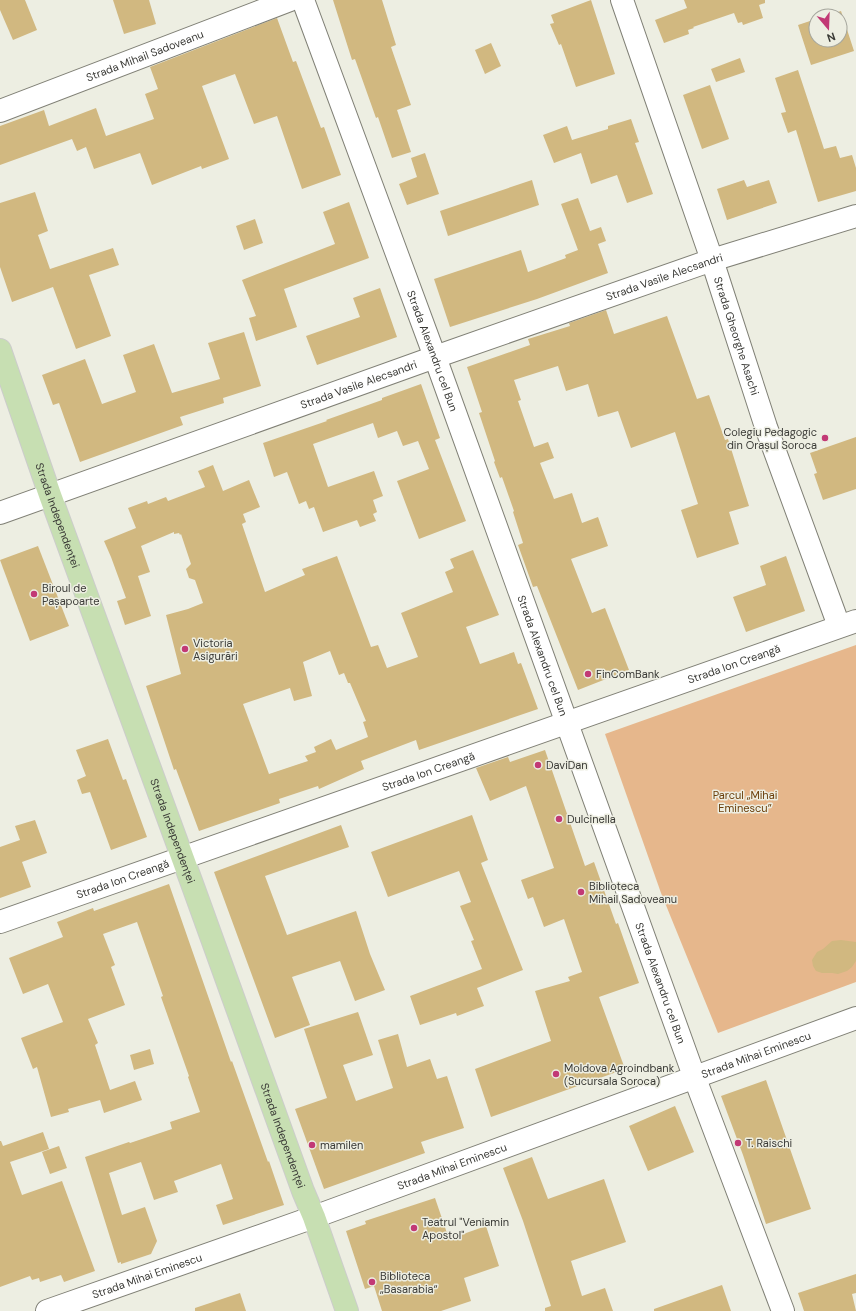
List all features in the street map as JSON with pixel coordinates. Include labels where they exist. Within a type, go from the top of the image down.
[{"type":"main road","name":"Strada Independenței","points":[[0,350],[50,495],[303,1191],[314,1216],[347,1311]]},
{"type":"street","name":"Strada Mihail Sadoveanu","points":[[0,111],[290,0]]},
{"type":"street","name":"Strada Alexandru cel Bun","points":[[303,0],[435,357],[694,1076],[783,1311]]},
{"type":"street","name":"Strada Gheorghe Asachi","points":[[622,0],[712,260],[766,426],[848,623]]},
{"type":"street","name":"Strada Vasile Alecsandri","points":[[0,513],[435,357],[712,260],[856,216]]},
{"type":"street","name":"Strada Ion Creangă","points":[[0,922],[848,623]]},
{"type":"street","name":"Strada Mihai Eminescu","points":[[47,1311],[314,1216],[856,1018]]},
{"type":"green space","name":"Parcul „Mihai Eminescu”","points":[[856,645],[856,982],[718,1033],[661,893],[605,734]]},
{"type":"building","points":[[0,0],[25,0],[37,30],[13,40],[0,10]]},
{"type":"building","points":[[113,0],[149,0],[156,24],[124,34]]},
{"type":"building","points":[[333,0],[382,0],[396,45],[391,47],[411,105],[397,110],[411,152],[392,158],[378,117],[376,118],[355,59],[352,60]]},
{"type":"building","points":[[591,0],[615,74],[576,87],[561,44],[559,45],[550,24],[554,23],[551,15]]},
{"type":"building","points":[[684,0],[765,0],[765,3],[759,5],[763,18],[743,25],[742,22],[738,23],[734,13],[693,27],[694,28],[688,30],[689,34],[664,43],[655,20],[687,8]]},
{"type":"building","points":[[277,18],[293,62],[296,61],[321,128],[324,127],[341,175],[302,189],[277,116],[254,124],[235,74],[202,86],[229,159],[202,169],[201,166],[152,185],[140,153],[94,169],[86,147],[77,151],[72,139],[0,165],[0,126],[44,110],[49,126],[96,108],[106,136],[154,119],[145,94],[158,89],[150,67]]},
{"type":"building","points":[[808,22],[808,48],[848,48],[848,33],[854,51],[811,65],[798,25]]},
{"type":"building","points":[[491,43],[501,66],[485,74],[475,50]]},
{"type":"building","points":[[740,58],[745,72],[716,82],[711,69]]},
{"type":"building","points":[[798,70],[824,149],[836,146],[840,158],[852,155],[856,168],[856,191],[818,202],[796,130],[788,133],[781,113],[786,112],[775,78]]},
{"type":"building","points":[[710,85],[729,139],[702,149],[683,95]]},
{"type":"building","points":[[631,119],[639,142],[635,143],[653,194],[627,203],[617,175],[591,184],[581,153],[554,163],[543,135],[567,126],[572,140],[608,129],[608,126]]},
{"type":"building","points":[[425,153],[439,194],[407,205],[399,184],[417,177],[411,158]]},
{"type":"building","points":[[532,180],[539,205],[448,236],[440,211]]},
{"type":"building","points":[[744,180],[747,187],[769,180],[777,203],[727,220],[717,189]]},
{"type":"building","points":[[35,192],[48,231],[38,235],[50,269],[113,248],[119,265],[89,275],[111,336],[76,349],[53,287],[12,302],[0,267],[0,203]]},
{"type":"building","points":[[578,198],[590,231],[601,227],[606,241],[598,244],[608,273],[537,299],[450,327],[434,279],[521,250],[528,272],[566,258],[565,255],[578,250],[561,204]]},
{"type":"building","points":[[349,202],[369,258],[284,289],[297,327],[256,341],[249,318],[256,316],[242,280],[335,244],[323,212]]},
{"type":"building","points":[[255,219],[263,243],[244,250],[236,226]]},
{"type":"building","points":[[380,288],[397,337],[317,365],[306,336],[360,317],[353,298]]},
{"type":"building","points":[[606,310],[614,334],[667,316],[697,399],[709,395],[725,440],[728,439],[749,506],[729,512],[739,544],[697,558],[681,510],[698,504],[675,432],[631,448],[618,411],[598,417],[588,384],[566,391],[558,366],[514,380],[521,400],[518,401],[534,447],[548,442],[554,458],[540,463],[554,499],[572,493],[582,523],[598,517],[608,546],[571,559],[592,613],[605,608],[629,670],[578,690],[537,586],[533,587],[518,545],[523,543],[513,512],[514,511],[502,477],[500,478],[494,462],[495,461],[479,413],[482,412],[467,367],[530,345],[528,339],[570,326],[569,323]]},
{"type":"building","points":[[244,332],[261,386],[223,398],[224,403],[180,417],[183,425],[80,462],[59,403],[53,405],[42,375],[85,359],[102,404],[136,392],[123,355],[154,344],[172,393],[220,379],[208,343]]},
{"type":"building","points":[[421,384],[440,438],[435,440],[466,521],[419,539],[397,481],[429,469],[418,441],[403,446],[397,431],[378,438],[373,423],[313,444],[328,487],[374,471],[383,496],[373,500],[377,512],[373,514],[376,521],[360,527],[357,520],[323,532],[314,507],[309,509],[306,501],[299,504],[287,472],[274,477],[263,443],[327,421],[326,420]]},
{"type":"building","points":[[856,437],[856,489],[823,500],[814,474],[817,473],[810,453]]},
{"type":"building","points":[[213,465],[223,491],[249,480],[260,507],[243,514],[246,522],[242,524],[265,592],[305,575],[302,569],[337,556],[371,647],[378,645],[387,668],[418,657],[401,613],[453,592],[445,572],[454,568],[450,559],[473,550],[499,615],[466,627],[480,664],[514,652],[518,664],[521,663],[538,709],[419,750],[416,740],[361,761],[364,769],[319,789],[318,786],[279,799],[280,803],[199,831],[176,769],[174,770],[146,686],[181,674],[166,615],[203,603],[195,580],[189,578],[186,569],[191,564],[181,534],[180,535],[179,533],[174,534],[174,532],[141,546],[150,572],[138,576],[151,616],[125,625],[117,601],[126,598],[104,541],[136,528],[128,508],[147,501],[148,504],[166,497],[168,501],[205,487],[198,471]],"holes":[[[330,651],[339,675],[344,673],[348,683],[350,683],[366,721],[363,722],[368,737],[336,750],[331,739],[314,747],[316,752],[305,756],[308,761],[269,774],[243,704],[290,688],[294,701],[312,696],[303,662]]]},
{"type":"building","name":"Biroul de Pașapoarte","points":[[38,546],[69,626],[30,641],[0,560]]},
{"type":"building","points":[[786,556],[805,611],[746,632],[733,597],[766,585],[760,566]]},
{"type":"building","points":[[108,739],[123,780],[126,779],[147,837],[111,850],[90,792],[82,794],[77,780],[86,776],[76,750]]},
{"type":"building","points":[[545,750],[585,866],[594,862],[616,924],[618,923],[639,983],[599,997],[625,1069],[491,1117],[475,1069],[551,1041],[535,991],[570,981],[568,977],[582,972],[564,919],[544,927],[533,897],[528,899],[521,880],[554,868],[526,786],[490,801],[476,768],[508,757],[510,762]]},
{"type":"building","points":[[472,815],[488,860],[481,863],[523,970],[477,988],[484,1006],[457,1016],[456,1013],[420,1025],[410,996],[482,969],[471,941],[474,940],[460,906],[471,902],[459,871],[388,897],[371,852]]},
{"type":"building","points":[[35,820],[47,853],[22,862],[31,887],[0,898],[0,847],[20,840],[15,826]]},
{"type":"building","points":[[341,825],[349,847],[265,876],[287,935],[356,911],[370,954],[385,990],[355,1001],[340,961],[292,977],[310,1025],[275,1038],[214,872]]},
{"type":"building","points":[[169,884],[231,1062],[232,1061],[284,1205],[223,1225],[216,1205],[233,1199],[221,1164],[174,1181],[178,1192],[154,1200],[141,1162],[109,1173],[122,1215],[145,1207],[157,1241],[151,1254],[121,1264],[121,1262],[118,1263],[85,1157],[172,1129],[170,1122],[200,1112],[161,997],[163,996],[137,922],[103,934],[115,965],[111,967],[125,1005],[88,1019],[98,1043],[95,1045],[110,1090],[135,1081],[142,1100],[104,1113],[100,1100],[68,1109],[69,1112],[51,1117],[37,1067],[33,1069],[21,1038],[63,1022],[48,984],[23,994],[9,958],[63,937],[57,922],[93,908],[94,911]]},
{"type":"building","points":[[841,940],[856,942],[856,961],[852,967],[847,971],[838,974],[816,971],[812,960],[817,952],[832,941]]},
{"type":"building","points":[[358,1012],[373,1055],[343,1065],[356,1101],[393,1088],[378,1040],[398,1034],[407,1067],[430,1059],[437,1079],[447,1076],[464,1128],[421,1142],[425,1153],[324,1189],[295,1109],[327,1098],[304,1029]]},
{"type":"building","points":[[150,1049],[154,1064],[134,1070],[130,1055]]},
{"type":"building","points":[[766,1080],[811,1209],[766,1224],[721,1096]]},
{"type":"building","points":[[675,1106],[694,1152],[648,1171],[629,1126]]},
{"type":"building","points":[[43,1132],[49,1149],[10,1162],[22,1195],[62,1181],[95,1271],[64,1282],[61,1275],[40,1282],[39,1278],[32,1280],[30,1276],[0,1287],[0,1141],[3,1146]]},
{"type":"building","points":[[59,1146],[67,1168],[50,1174],[42,1152]]},
{"type":"building","points":[[532,1157],[548,1199],[604,1179],[626,1242],[571,1261],[582,1296],[605,1288],[613,1311],[545,1311],[545,1308],[551,1306],[523,1221],[503,1168]]},
{"type":"building","points":[[435,1198],[449,1239],[486,1226],[499,1266],[464,1278],[471,1301],[441,1311],[382,1311],[374,1286],[365,1289],[346,1231],[366,1224],[365,1221]]},
{"type":"building","points":[[856,1274],[856,1293],[852,1294],[856,1311],[804,1311],[798,1293]]},
{"type":"building","points":[[722,1285],[731,1311],[654,1311],[654,1309]]},
{"type":"building","points":[[240,1293],[246,1311],[195,1311],[195,1308]]},
{"type":"place","name":"Colegiu Pedagogic din Orașul Soroca","points":[[825,438]]},
{"type":"place","name":"Biroul de Pașapoarte","points":[[34,594]]},
{"type":"place","name":"Victoria Asigurări","points":[[185,649]]},
{"type":"place","name":"FinComBank","points":[[588,674]]},
{"type":"place","name":"DaviDan","points":[[538,765]]},
{"type":"place","name":"Dulcinella","points":[[559,819]]},
{"type":"place","name":"Biblioteca Mihail Sadoveanu","points":[[581,892]]},
{"type":"place","name":"Moldova Agroindbank (Sucursala Soroca)","points":[[556,1074]]},
{"type":"place","name":"T. Raischi","points":[[738,1143]]},
{"type":"place","name":"mamilen","points":[[312,1145]]},
{"type":"place","name":"Teatrul \"Veniamin Apostol\"","points":[[414,1228]]},
{"type":"place","name":"Biblioteca „Basarabia“","points":[[372,1282]]}]
